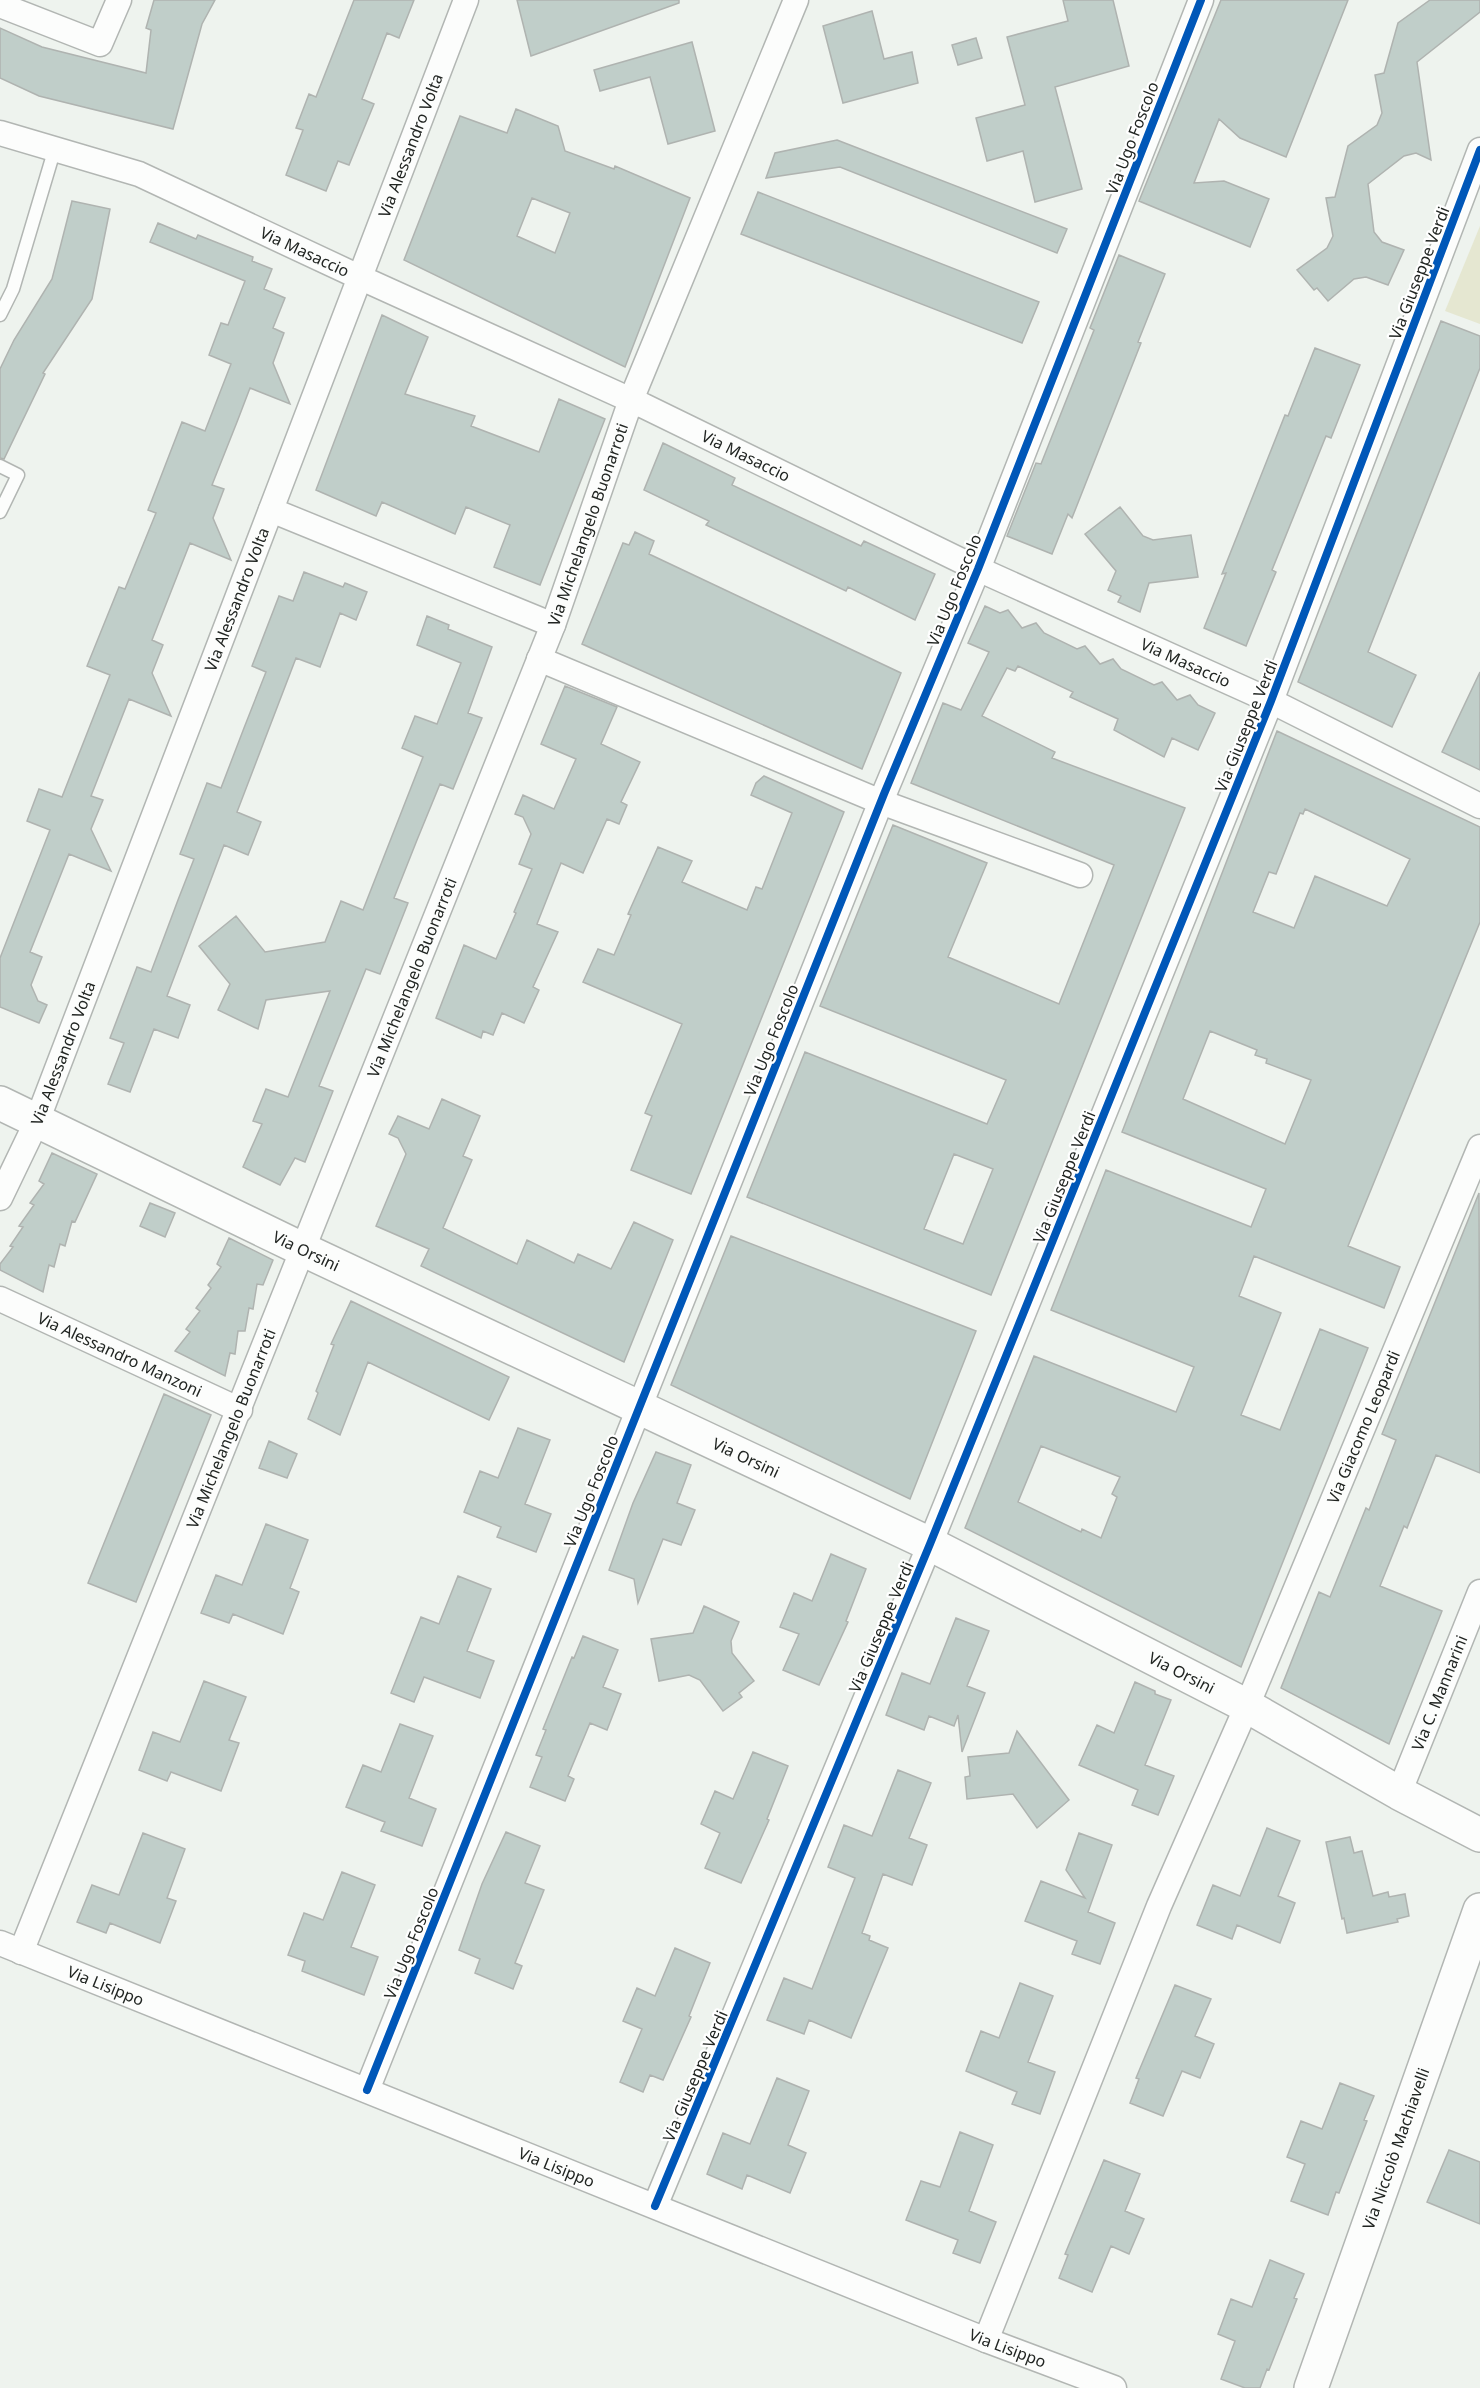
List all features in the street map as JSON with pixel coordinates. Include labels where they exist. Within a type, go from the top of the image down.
[{"type":"main road","name":"Via Orsini","points":[[0,1103],[304,1250],[930,1544],[1247,1706],[1399,1793],[1480,1835]]},
{"type":"main road","name":"Via Niccolò Machiavelli","points":[[1311,2388],[1480,1910]]},
{"type":"street","points":[[0,5],[100,44],[119,0]]},
{"type":"street","name":"Via Alessandro Volta","points":[[0,1198],[37,1121],[466,0]]},
{"type":"street","name":"Via Michelangelo Buonarroti","points":[[11,1948],[240,1410],[553,625],[631,400],[796,0]]},
{"type":"street","name":"Via Ugo Foscolo","points":[[367,2090],[881,802],[978,569],[1201,0]]},
{"type":"street","name":"Via Masaccio","points":[[0,133],[139,174],[631,400],[978,569],[1271,701],[1480,806]]},
{"type":"street","name":"Via Giuseppe Verdi","points":[[655,2206],[930,1544],[1271,701],[1480,150]]},
{"type":"street","points":[[271,510],[553,625]]},
{"type":"street","points":[[539,659],[881,802],[1080,875]]},
{"type":"street","name":"Via Giacomo Leopardi","points":[[986,2340],[1159,1906],[1247,1706],[1480,1147]]},
{"type":"street","name":"Via Alessandro Manzoni","points":[[0,1299],[240,1410]]},
{"type":"street","name":"Via C. Mannarini","points":[[1399,1793],[1480,1592]]},
{"type":"street","name":"Via Lisippo","points":[[11,1948],[986,2340],[1114,2388]]},
{"type":"lane","points":[[0,315],[13,289],[54,148]]},
{"type":"lane","points":[[0,285],[13,289]]},
{"type":"lane","points":[[0,466],[18,475],[0,512]]},
{"type":"green space","points":[[1480,226],[1480,324],[1445,311]]},
{"type":"building","points":[[154,0],[215,0],[202,24],[173,129],[39,96],[0,78],[0,28],[42,47],[146,73],[151,30],[146,28]]},
{"type":"building","points":[[354,0],[414,0],[399,38],[387,33],[362,99],[374,104],[349,165],[338,161],[326,191],[286,175],[303,130],[296,128],[309,94],[316,97]]},
{"type":"building","points":[[517,0],[679,0],[679,3],[531,56]]},
{"type":"building","points":[[1063,0],[1113,0],[1129,66],[1055,87],[1082,189],[1035,202],[1023,151],[987,161],[976,118],[1025,105],[1007,37],[1068,21]]},
{"type":"building","points":[[1221,0],[1348,0],[1286,157],[1240,138],[1219,119],[1194,183],[1224,181],[1269,199],[1250,247],[1139,201]]},
{"type":"building","points":[[1430,0],[1480,0],[1480,12],[1417,62],[1431,160],[1416,153],[1404,156],[1368,184],[1374,232],[1382,242],[1404,250],[1388,285],[1366,277],[1354,279],[1328,301],[1317,288],[1314,290],[1297,270],[1327,248],[1333,236],[1326,198],[1335,197],[1348,146],[1377,125],[1382,113],[1375,75],[1384,73],[1398,23]]},
{"type":"building","points":[[872,11],[884,59],[912,52],[918,83],[843,103],[823,26]]},
{"type":"building","points":[[976,38],[982,58],[958,65],[952,45]]},
{"type":"building","points":[[692,42],[715,131],[668,144],[650,77],[600,91],[594,70]]},
{"type":"building","points":[[516,109],[558,126],[565,151],[614,169],[615,166],[690,198],[625,367],[404,260],[460,116],[507,133]],"holes":[[[532,198],[570,213],[555,253],[517,236]]]},
{"type":"building","points":[[837,140],[1067,229],[1057,253],[840,167],[766,178],[775,153]]},
{"type":"building","points":[[758,192],[1039,302],[1022,343],[741,234]]},
{"type":"building","points":[[72,201],[110,209],[92,299],[43,373],[45,374],[4,459],[0,458],[0,369],[14,340],[52,279]]},
{"type":"building","points":[[158,223],[196,239],[198,235],[253,257],[252,261],[272,269],[264,289],[285,298],[273,328],[284,333],[273,363],[290,404],[250,388],[212,485],[224,489],[213,518],[231,560],[190,543],[152,640],[163,645],[152,673],[171,716],[129,699],[91,796],[103,800],[91,829],[111,871],[69,854],[30,952],[42,957],[31,985],[38,1001],[47,1005],[39,1023],[0,1007],[0,958],[50,830],[27,821],[39,789],[62,797],[110,675],[87,666],[119,587],[125,589],[156,513],[148,510],[182,422],[205,431],[231,364],[209,355],[221,323],[228,325],[245,281],[150,242]]},
{"type":"building","points":[[1119,255],[1165,274],[1138,342],[1141,343],[1072,518],[1068,514],[1052,554],[1007,536],[1036,463],[1041,464],[1094,330],[1090,328]]},
{"type":"building","points":[[382,315],[428,337],[405,394],[475,416],[471,426],[539,452],[559,399],[605,419],[540,585],[494,567],[510,525],[466,507],[455,534],[382,502],[376,516],[316,490]]},
{"type":"building","points":[[1441,321],[1480,336],[1480,368],[1368,652],[1416,675],[1392,727],[1298,682]]},
{"type":"building","points":[[1315,348],[1360,365],[1331,438],[1326,436],[1272,570],[1276,572],[1246,646],[1204,628],[1226,573],[1222,574],[1285,415],[1288,416]]},
{"type":"building","points":[[663,443],[735,478],[732,485],[861,546],[864,541],[935,574],[915,620],[848,587],[846,591],[706,525],[709,521],[644,490]]},
{"type":"building","points":[[1120,507],[1143,536],[1153,540],[1191,535],[1198,577],[1149,583],[1140,612],[1118,602],[1121,596],[1108,590],[1116,571],[1085,534]]},
{"type":"building","points":[[635,532],[654,541],[649,554],[901,673],[862,769],[582,644],[623,543],[629,545]]},
{"type":"building","points":[[304,572],[343,587],[345,583],[367,592],[356,620],[340,613],[320,667],[296,658],[237,812],[261,822],[248,855],[224,845],[167,996],[190,1005],[178,1038],[154,1029],[130,1092],[108,1084],[124,1043],[110,1038],[137,967],[151,972],[194,859],[180,854],[207,783],[221,788],[266,672],[252,666],[279,596],[293,601]]},
{"type":"building","points":[[985,606],[1000,613],[1008,610],[1022,628],[1036,623],[1044,633],[1077,649],[1085,646],[1100,664],[1113,659],[1121,669],[1154,685],[1162,682],[1177,700],[1190,695],[1198,705],[1215,713],[1198,750],[1172,738],[1164,757],[1114,730],[1118,719],[1070,697],[1073,692],[1018,666],[1015,671],[1007,668],[982,716],[1055,752],[1052,758],[1185,808],[991,1295],[747,1197],[805,1052],[987,1124],[1006,1080],[820,1006],[893,825],[987,863],[948,957],[1059,1004],[1114,865],[911,783],[943,703],[961,710],[989,652],[968,643]],"holes":[[[954,1154],[993,1169],[963,1244],[924,1229]]]},
{"type":"building","points":[[427,616],[449,625],[448,629],[492,647],[468,713],[482,718],[453,789],[440,784],[417,840],[394,898],[408,903],[380,974],[366,969],[319,1086],[333,1091],[305,1162],[295,1158],[280,1185],[243,1167],[262,1124],[253,1121],[266,1089],[288,1097],[330,991],[266,1000],[258,1029],[218,1010],[230,984],[199,946],[236,916],[265,952],[325,942],[341,901],[363,910],[423,757],[402,748],[415,716],[437,724],[461,663],[417,645]]},
{"type":"building","points":[[1480,672],[1480,770],[1442,752]]},
{"type":"building","points":[[565,686],[617,707],[601,744],[640,762],[621,802],[627,805],[619,824],[607,819],[583,873],[561,863],[537,924],[558,932],[533,987],[539,990],[524,1023],[502,1013],[493,1035],[483,1031],[481,1038],[436,1018],[464,945],[496,959],[516,913],[514,912],[532,869],[519,864],[531,834],[523,817],[515,814],[523,795],[554,809],[576,759],[541,744]]},
{"type":"building","points":[[1277,731],[1480,827],[1480,922],[1348,1246],[1400,1267],[1384,1308],[1254,1256],[1239,1296],[1281,1313],[1241,1415],[1280,1430],[1320,1329],[1368,1348],[1241,1667],[965,1528],[1034,1356],[1176,1412],[1194,1367],[1051,1310],[1106,1170],[1251,1227],[1266,1189],[1122,1132]],"holes":[[[1305,809],[1410,859],[1387,906],[1315,876],[1294,928],[1253,912],[1269,872],[1276,874],[1300,813],[1303,814]],[[1210,1031],[1257,1050],[1255,1055],[1267,1059],[1266,1063],[1311,1080],[1285,1144],[1183,1099]],[[1041,1446],[1120,1477],[1112,1494],[1117,1497],[1101,1538],[1082,1529],[1081,1532],[1018,1502]]]},
{"type":"building","points":[[764,776],[844,812],[691,1194],[631,1170],[652,1116],[645,1113],[682,1024],[583,982],[598,949],[614,955],[631,915],[628,914],[658,847],[692,861],[682,882],[747,910],[756,887],[762,889],[792,813],[751,795],[756,783]]},
{"type":"building","points":[[442,1099],[480,1116],[463,1156],[472,1160],[443,1228],[517,1264],[527,1240],[574,1263],[578,1254],[611,1269],[634,1222],[673,1240],[624,1362],[421,1266],[429,1249],[376,1226],[406,1154],[398,1138],[389,1134],[398,1116],[429,1129]]},
{"type":"building","points":[[52,1153],[97,1174],[75,1222],[72,1221],[65,1246],[60,1244],[54,1267],[49,1265],[43,1292],[0,1270],[0,1264],[13,1247],[10,1246],[23,1227],[19,1226],[34,1205],[30,1203],[44,1184],[39,1181]]},
{"type":"building","points":[[1479,1193],[1480,1473],[1436,1455],[1407,1528],[1404,1526],[1380,1586],[1442,1611],[1389,1744],[1281,1688],[1319,1592],[1330,1597],[1366,1508],[1369,1510],[1396,1440],[1382,1434]]},
{"type":"building","points":[[150,1203],[175,1213],[165,1237],[140,1226]]},
{"type":"building","points":[[731,1236],[976,1331],[910,1499],[671,1385]]},
{"type":"building","points":[[229,1238],[273,1260],[263,1285],[257,1284],[253,1309],[249,1308],[245,1331],[238,1331],[235,1354],[230,1353],[225,1376],[175,1351],[190,1332],[186,1329],[200,1311],[196,1308],[211,1288],[208,1285],[221,1267],[217,1264]]},
{"type":"building","points":[[351,1301],[509,1377],[489,1420],[368,1362],[340,1435],[308,1419],[334,1345],[331,1344]]},
{"type":"building","points":[[164,1394],[211,1415],[136,1602],[88,1583]]},
{"type":"building","points":[[518,1428],[550,1440],[525,1504],[551,1514],[536,1552],[497,1537],[501,1527],[464,1512],[480,1471],[498,1478]]},
{"type":"building","points":[[269,1441],[297,1454],[287,1478],[259,1468]]},
{"type":"building","points":[[656,1452],[691,1465],[677,1503],[695,1510],[681,1545],[663,1539],[638,1603],[634,1579],[609,1570],[633,1503]]},
{"type":"building","points":[[266,1524],[308,1540],[290,1588],[299,1592],[283,1634],[233,1614],[229,1623],[201,1613],[216,1575],[242,1585]]},
{"type":"building","points":[[831,1554],[866,1569],[846,1621],[848,1622],[819,1685],[783,1670],[799,1634],[780,1627],[794,1593],[812,1601]]},
{"type":"building","points":[[458,1576],[491,1589],[467,1651],[494,1661],[480,1698],[424,1677],[414,1702],[391,1693],[421,1617],[439,1624]]},
{"type":"building","points":[[704,1606],[739,1622],[731,1641],[732,1653],[754,1681],[739,1693],[742,1697],[723,1711],[700,1680],[689,1675],[659,1681],[651,1639],[693,1633]]},
{"type":"building","points":[[956,1618],[989,1631],[967,1686],[985,1693],[962,1752],[958,1715],[954,1726],[929,1716],[924,1730],[886,1715],[902,1673],[930,1684]]},
{"type":"building","points":[[583,1636],[618,1650],[603,1687],[621,1694],[607,1730],[590,1723],[568,1776],[574,1779],[565,1801],[530,1787],[542,1757],[536,1755],[546,1730],[543,1729],[572,1657],[574,1658]]},
{"type":"building","points":[[204,1681],[246,1697],[229,1740],[239,1743],[221,1791],[171,1772],[167,1781],[139,1770],[153,1732],[180,1742]]},
{"type":"building","points":[[1135,1682],[1171,1700],[1145,1765],[1174,1776],[1158,1815],[1132,1805],[1138,1790],[1079,1765],[1097,1725],[1114,1733]]},
{"type":"building","points":[[400,1724],[433,1736],[409,1798],[436,1809],[422,1846],[381,1831],[385,1822],[346,1807],[363,1765],[381,1772]]},
{"type":"building","points":[[1017,1731],[1069,1800],[1037,1828],[1013,1794],[967,1799],[965,1777],[970,1776],[968,1757],[1009,1753]]},
{"type":"building","points":[[753,1752],[788,1766],[767,1819],[769,1820],[741,1883],[705,1868],[720,1833],[701,1824],[715,1791],[733,1799]]},
{"type":"building","points":[[898,1770],[931,1783],[909,1838],[927,1845],[912,1885],[883,1874],[862,1933],[870,1936],[869,1940],[888,1948],[851,2038],[809,2020],[804,2034],[767,2020],[784,1978],[812,1989],[855,1878],[828,1867],[844,1825],[872,1836]]},
{"type":"building","points":[[1267,1828],[1300,1841],[1278,1896],[1295,1903],[1280,1943],[1237,1925],[1232,1939],[1197,1925],[1213,1885],[1240,1896]]},
{"type":"building","points":[[506,1832],[540,1846],[525,1883],[544,1890],[515,1963],[522,1966],[513,1989],[475,1973],[480,1959],[459,1950],[482,1884]]},
{"type":"building","points":[[143,1833],[185,1849],[167,1898],[176,1901],[160,1943],[110,1923],[106,1933],[77,1922],[92,1885],[119,1895]]},
{"type":"building","points":[[1079,1833],[1112,1845],[1088,1912],[1115,1923],[1100,1964],[1072,1954],[1077,1941],[1025,1921],[1041,1881],[1085,1898],[1066,1870]]},
{"type":"building","points":[[1350,1837],[1354,1853],[1362,1851],[1373,1896],[1388,1892],[1389,1897],[1405,1894],[1409,1916],[1397,1919],[1398,1922],[1347,1933],[1326,1842]]},
{"type":"building","points":[[342,1872],[375,1885],[351,1947],[378,1957],[364,1995],[302,1971],[305,1961],[288,1955],[304,1913],[323,1920]]},
{"type":"building","points":[[675,1948],[710,1963],[689,2016],[691,2017],[663,2080],[650,2075],[643,2092],[620,2082],[642,2029],[623,2021],[637,1988],[655,1996]]},
{"type":"building","points":[[1020,1983],[1053,1996],[1028,2062],[1055,2072],[1040,2114],[1012,2104],[1017,2092],[966,2071],[981,2031],[999,2038]]},
{"type":"building","points":[[1175,1985],[1211,1999],[1195,2036],[1214,2044],[1200,2078],[1182,2071],[1163,2116],[1130,2103],[1139,2079],[1136,2078]]},
{"type":"building","points":[[777,2078],[809,2091],[788,2145],[806,2153],[790,2193],[747,2175],[742,2189],[707,2174],[723,2133],[750,2144]]},
{"type":"building","points":[[1340,2083],[1374,2096],[1364,2120],[1367,2121],[1328,2215],[1291,2201],[1305,2164],[1287,2157],[1301,2121],[1322,2129]]},
{"type":"building","points":[[960,2132],[993,2145],[969,2211],[996,2222],[980,2263],[953,2253],[958,2240],[906,2220],[921,2181],[940,2187]]},
{"type":"building","points":[[1449,2150],[1480,2162],[1480,2224],[1427,2202]]},
{"type":"building","points":[[1104,2160],[1140,2174],[1125,2211],[1144,2219],[1129,2254],[1111,2246],[1092,2292],[1059,2278],[1068,2255],[1065,2254]]},
{"type":"building","points":[[1270,2260],[1304,2274],[1294,2298],[1297,2299],[1260,2388],[1245,2388],[1221,2379],[1235,2341],[1218,2334],[1231,2299],[1252,2307]]},
{"type":"cycle path","points":[[367,2090],[884,794],[978,569],[1201,0]]},
{"type":"cycle path","points":[[655,2206],[930,1544],[1271,701],[1480,150]]}]
